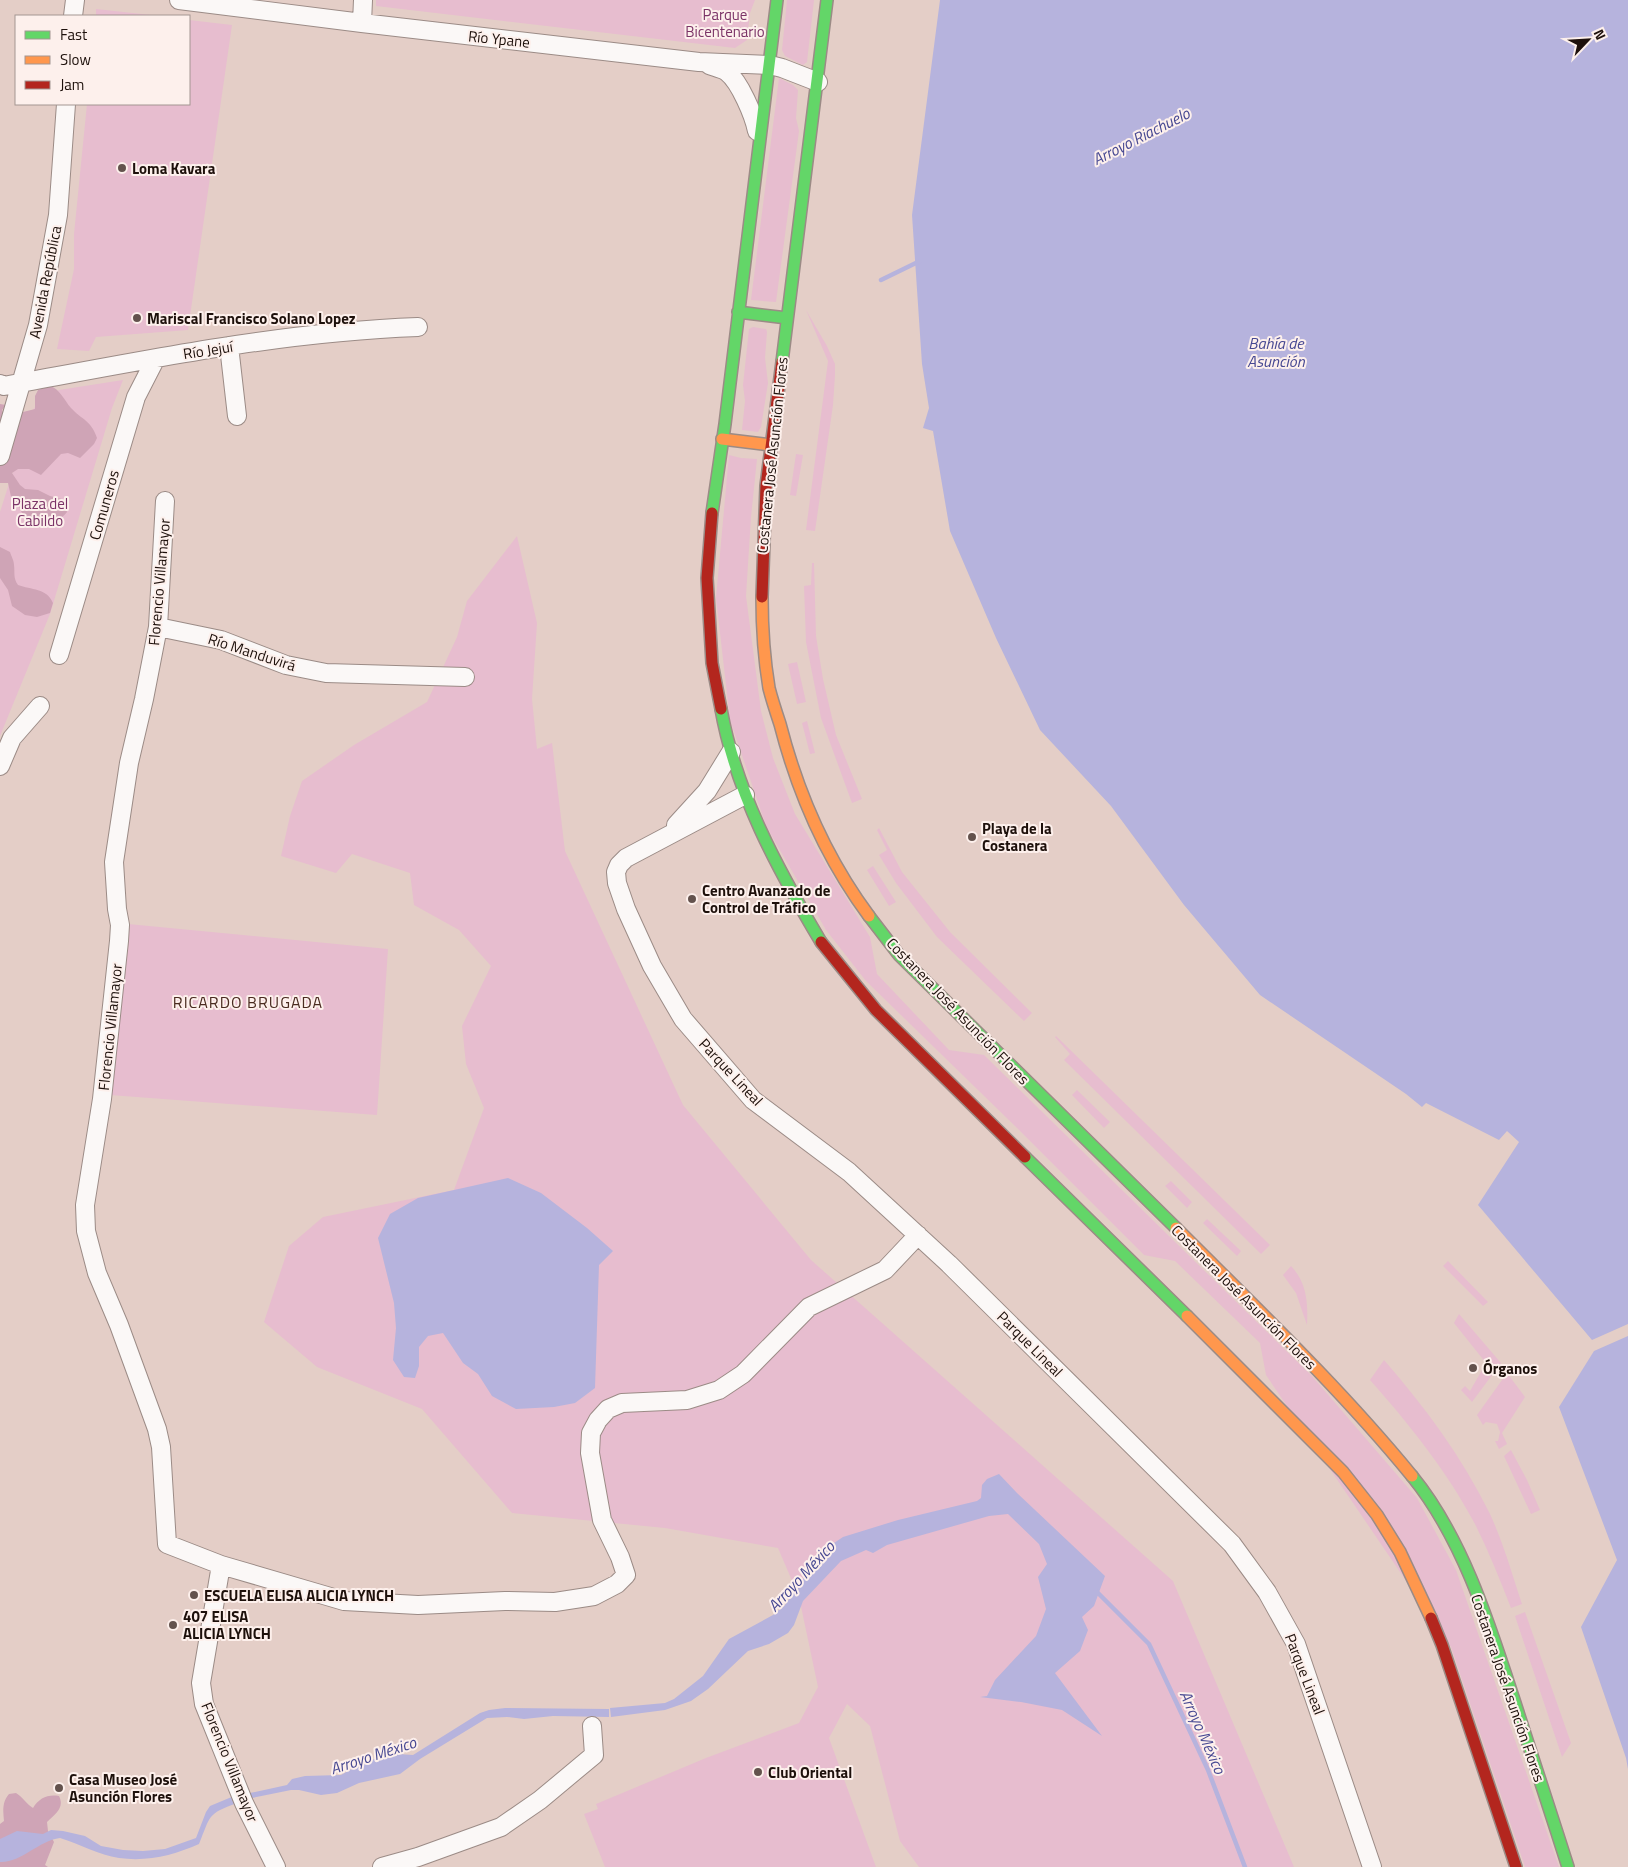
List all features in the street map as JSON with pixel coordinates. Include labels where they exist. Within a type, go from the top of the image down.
[{"type":"highway","points":[[777,0],[760,146],[713,496],[707,578],[712,664],[726,738],[745,795],[788,887],[819,939],[876,1010],[1261,1389],[1343,1472],[1377,1515],[1400,1552],[1422,1596],[1442,1645],[1516,1867]]},
{"type":"highway","name":"Costanera José Asunción Flores","points":[[827,0],[766,486],[761,560],[761,605],[769,686],[789,761],[832,860],[866,913],[899,955],[1307,1358],[1386,1444],[1418,1483],[1442,1520],[1488,1620],[1568,1867]]},
{"type":"highway","points":[[738,312],[787,318]]},
{"type":"highway","points":[[722,439],[772,445]]},
{"type":"street","points":[[73,15],[75,0]]},
{"type":"street","name":"Río Ypane","points":[[179,0],[699,62],[770,65],[818,82]]},
{"type":"street","points":[[362,23],[363,0]]},
{"type":"street","points":[[699,62],[727,72],[739,88],[751,110],[760,146]]},
{"type":"street","name":"Avenida República","points":[[0,456],[38,325],[58,215],[66,105]]},
{"type":"street","name":"Río Jejuí","points":[[0,384],[4,386],[229,346],[321,335],[418,327]]},
{"type":"street","points":[[229,346],[238,416]]},
{"type":"street","name":"Comuneros","points":[[59,656],[136,397],[156,358]]},
{"type":"street","name":"Florencio Villamayor","points":[[165,501],[158,627],[129,763],[114,862],[120,941],[102,1099],[85,1205],[86,1231],[97,1272],[119,1325],[157,1429],[167,1544],[221,1565],[201,1683],[204,1704],[242,1798],[276,1867]]},
{"type":"street","name":"Río Manduvirá","points":[[158,627],[221,640],[286,665],[326,672],[465,677]]},
{"type":"street","points":[[0,766],[12,738],[40,706]]},
{"type":"street","points":[[663,838],[707,791],[731,752]]},
{"type":"street","points":[[663,838],[745,795]]},
{"type":"street","name":"Parque Lineal","points":[[663,838],[626,858],[619,865],[616,872],[616,883],[652,966],[683,1019],[753,1100],[849,1172],[918,1235],[963,1277],[1232,1544],[1267,1592],[1296,1644],[1372,1867]]},
{"type":"street","points":[[221,1565],[344,1601],[418,1605],[505,1601],[555,1602],[594,1596],[616,1584],[626,1575],[620,1556],[602,1520],[590,1453],[592,1433],[598,1420],[608,1409],[622,1403],[687,1400],[719,1390],[743,1374],[809,1307],[886,1270],[918,1235]]},
{"type":"street","points":[[382,1867],[418,1857],[500,1827],[532,1806],[594,1756],[592,1726]]},
{"type":"green space","name":"Parque Bicentenario","points":[[376,0],[755,0],[750,13],[747,40],[735,48],[376,6]]},
{"type":"green space","points":[[787,0],[814,0],[807,62],[803,65],[785,56],[782,50]]},
{"type":"green space","points":[[96,9],[151,15],[96,15]]},
{"type":"green space","points":[[190,20],[232,25],[188,330],[96,337],[89,351],[57,349],[74,269],[74,234],[87,105],[190,105]]},
{"type":"green space","points":[[779,78],[793,85],[798,90],[796,118],[799,131],[776,302],[751,300]]},
{"type":"green space","points":[[806,310],[835,364],[833,405],[815,531],[806,530],[828,361]]},
{"type":"green space","points":[[753,327],[766,329],[767,332],[765,358],[768,383],[761,427],[758,432],[742,430],[745,401],[743,385],[749,329]]},
{"type":"green space","name":"Plaza del Cabildo","points":[[123,380],[112,408],[50,614],[0,736],[0,512],[32,411],[44,396],[59,390]]},
{"type":"green space","points":[[50,386],[57,390],[71,408],[92,427],[97,438],[94,444],[80,458],[68,453],[61,454],[41,475],[29,469],[18,469],[12,473],[25,489],[38,490],[62,499],[67,512],[63,517],[42,524],[27,519],[18,504],[12,501],[8,483],[0,483],[0,404],[6,405],[2,410],[6,421],[16,423],[23,412],[35,409],[35,396],[38,390]]},
{"type":"green space","points":[[796,454],[803,455],[796,496],[790,495]]},
{"type":"green space","points":[[729,455],[757,459],[746,596],[761,711],[773,758],[795,814],[870,937],[877,974],[949,1050],[984,1055],[1311,1375],[1417,1498],[1456,1570],[1559,1867],[1525,1867],[1451,1647],[1266,1375],[1260,1343],[1175,1261],[1144,1255],[866,981],[826,930],[766,826],[730,720],[716,598]]},
{"type":"green space","points":[[517,536],[537,623],[532,699],[537,749],[552,743],[565,851],[683,1105],[811,1260],[1173,1581],[1294,1867],[919,1867],[900,1841],[870,1726],[847,1704],[829,1738],[876,1867],[605,1867],[584,1814],[598,1809],[596,1804],[706,1758],[799,1723],[818,1687],[799,1597],[778,1548],[665,1528],[512,1513],[422,1409],[317,1367],[264,1322],[289,1246],[323,1217],[454,1190],[484,1108],[466,1064],[462,1026],[491,966],[459,930],[414,905],[410,873],[352,854],[336,873],[281,856],[290,816],[302,781],[354,745],[427,702],[457,637],[467,601]]},
{"type":"green space","points":[[0,547],[10,552],[18,585],[43,592],[50,598],[53,603],[50,613],[37,617],[25,615],[12,606],[8,590],[0,578]]},
{"type":"green space","points":[[812,563],[814,563],[816,636],[823,679],[836,735],[862,799],[852,803],[821,718],[806,642],[804,586],[811,585]]},
{"type":"green space","points":[[797,662],[806,702],[797,704],[788,664]]},
{"type":"green space","points":[[807,721],[815,753],[810,754],[802,723]]},
{"type":"green space","points":[[879,828],[902,872],[950,932],[1032,1013],[1024,1021],[937,937],[896,883],[879,855],[887,850],[877,830]]},
{"type":"green space","points":[[873,866],[896,902],[889,906],[867,870]]},
{"type":"green space","points":[[128,924],[388,949],[377,1115],[110,1095]]},
{"type":"green space","points":[[1056,1036],[1270,1245],[1261,1254],[1064,1060],[1070,1054]]},
{"type":"green space","points":[[1077,1090],[1110,1122],[1104,1128],[1072,1095]]},
{"type":"green space","points":[[1171,1181],[1192,1202],[1187,1208],[1165,1186]]},
{"type":"green space","points":[[1207,1219],[1241,1251],[1237,1256],[1203,1223]]},
{"type":"green space","points":[[1448,1261],[1488,1302],[1483,1306],[1443,1266]]},
{"type":"green space","points":[[1291,1266],[1303,1286],[1307,1309],[1307,1325],[1296,1293],[1283,1275]]},
{"type":"green space","points":[[1459,1314],[1501,1363],[1472,1402],[1461,1390],[1465,1386],[1470,1391],[1486,1363],[1454,1323]]},
{"type":"green space","points":[[1384,1360],[1442,1433],[1479,1493],[1499,1536],[1522,1604],[1511,1608],[1480,1534],[1464,1504],[1440,1467],[1413,1431],[1370,1380]]},
{"type":"green space","points":[[1507,1373],[1525,1397],[1502,1433],[1507,1444],[1499,1449],[1495,1441],[1498,1441],[1500,1432],[1497,1424],[1486,1422],[1483,1425],[1477,1415]]},
{"type":"green space","points":[[1511,1450],[1540,1510],[1531,1514],[1504,1456]]},
{"type":"green space","points":[[1525,1612],[1571,1743],[1562,1757],[1515,1616]]},
{"type":"green space","points":[[16,1793],[33,1808],[44,1798],[51,1796],[59,1796],[61,1800],[60,1807],[47,1822],[48,1831],[54,1842],[45,1865],[48,1867],[0,1867],[0,1824],[4,1821],[4,1803],[9,1794]]},
{"type":"water","name":"Bahía de Asunción","points":[[940,0],[1628,0],[1628,1324],[1592,1340],[1478,1205],[1519,1142],[1507,1131],[1499,1140],[1426,1103],[1422,1107],[1406,1094],[1260,995],[1184,905],[1111,806],[1040,730],[996,638],[950,531],[933,431],[923,428],[929,408],[922,364],[912,215]]},
{"type":"water","points":[[508,1178],[541,1193],[587,1228],[613,1251],[599,1265],[595,1388],[575,1403],[554,1407],[516,1409],[492,1396],[478,1374],[463,1363],[443,1333],[428,1336],[419,1347],[419,1366],[415,1378],[404,1377],[393,1360],[396,1328],[394,1303],[378,1238],[390,1214],[418,1198]]},
{"type":"water","points":[[1628,1336],[1628,1769],[1626,1758],[1581,1627],[1617,1560],[1559,1407],[1594,1351]]},
{"type":"water","points":[[999,1474],[1105,1576],[1094,1606],[1082,1617],[1088,1630],[1080,1651],[1055,1673],[1102,1736],[1062,1710],[980,1697],[987,1696],[995,1680],[1036,1636],[1046,1609],[1038,1577],[1047,1564],[1039,1544],[1008,1514],[989,1516],[887,1545],[873,1553],[866,1550],[841,1561],[803,1601],[794,1625],[788,1633],[769,1644],[748,1651],[708,1689],[691,1701],[665,1710],[611,1717],[610,1708],[665,1703],[674,1699],[703,1676],[729,1639],[773,1615],[785,1605],[811,1568],[831,1545],[843,1537],[898,1520],[977,1501],[981,1498],[982,1485],[987,1479]]},
{"type":"water","points":[[505,1708],[609,1709],[609,1717],[487,1718],[420,1759],[400,1774],[359,1783],[337,1793],[321,1795],[291,1790],[252,1798],[250,1793],[287,1785],[292,1779],[305,1776],[341,1775],[366,1761],[398,1754],[413,1755],[480,1713]]},
{"type":"water","points":[[234,1796],[237,1803],[220,1810],[211,1817],[199,1844],[170,1854],[140,1859],[119,1858],[60,1838],[44,1843],[15,1859],[0,1862],[0,1839],[17,1831],[43,1834],[51,1830],[63,1831],[85,1836],[101,1846],[123,1850],[165,1849],[196,1838],[210,1806]]},
{"type":"waterway","name":"Arroyo Riachuelo","points":[[881,280],[920,261]]},
{"type":"waterway","name":"Arroyo México","points":[[1096,1591],[1149,1644],[1208,1770],[1245,1867]]},
{"type":"traffic: fast","points":[[712,513],[725,424],[777,0]]},
{"type":"traffic: fast","points":[[782,362],[827,0]]},
{"type":"traffic: fast","points":[[738,312],[787,318]]},
{"type":"traffic: fast","points":[[721,709],[737,771],[760,830],[789,887],[821,942]]},
{"type":"traffic: fast","points":[[869,916],[899,955],[1176,1228]]},
{"type":"traffic: fast","points":[[1025,1157],[1187,1316]]},
{"type":"traffic: fast","points":[[1412,1476],[1430,1500],[1460,1553],[1484,1611],[1568,1867]]},
{"type":"traffic: slow","points":[[722,439],[771,445]]},
{"type":"traffic: slow","points":[[762,597],[762,620],[769,688],[795,775],[815,824],[839,871],[869,916]]},
{"type":"traffic: slow","points":[[1176,1228],[1327,1380],[1385,1443],[1412,1476]]},
{"type":"traffic: slow","points":[[1187,1316],[1343,1472],[1377,1515],[1400,1552],[1431,1618]]},
{"type":"traffic: jam","points":[[762,597],[766,486],[782,362]]},
{"type":"traffic: jam","points":[[712,513],[707,578],[712,663],[721,709]]},
{"type":"traffic: jam","points":[[821,942],[876,1010],[1025,1157]]},
{"type":"traffic: jam","points":[[1431,1618],[1442,1645],[1516,1867]]},
{"type":"place","name":"Loma Kavara","points":[[122,168]]},
{"type":"place","name":"Mariscal Francisco Solano Lopez","points":[[137,318]]},
{"type":"place","name":"Playa de la Costanera","points":[[972,837]]},
{"type":"place","name":"Centro Avanzado de Control de Tráfico","points":[[692,899]]},
{"type":"place","name":"Órganos","points":[[1473,1368]]},
{"type":"place","name":"ESCUELA ELISA ALICIA LYNCH","points":[[194,1595]]},
{"type":"place","name":"407 ELISA ALICIA LYNCH","points":[[173,1625]]},
{"type":"place","name":"Club Oriental","points":[[758,1772]]},
{"type":"place","name":"Casa Museo José Asunción Flores","points":[[59,1788]]},
{"type":"district","name":"RICARDO BRUGADA","points":[[248,1002]]}]
